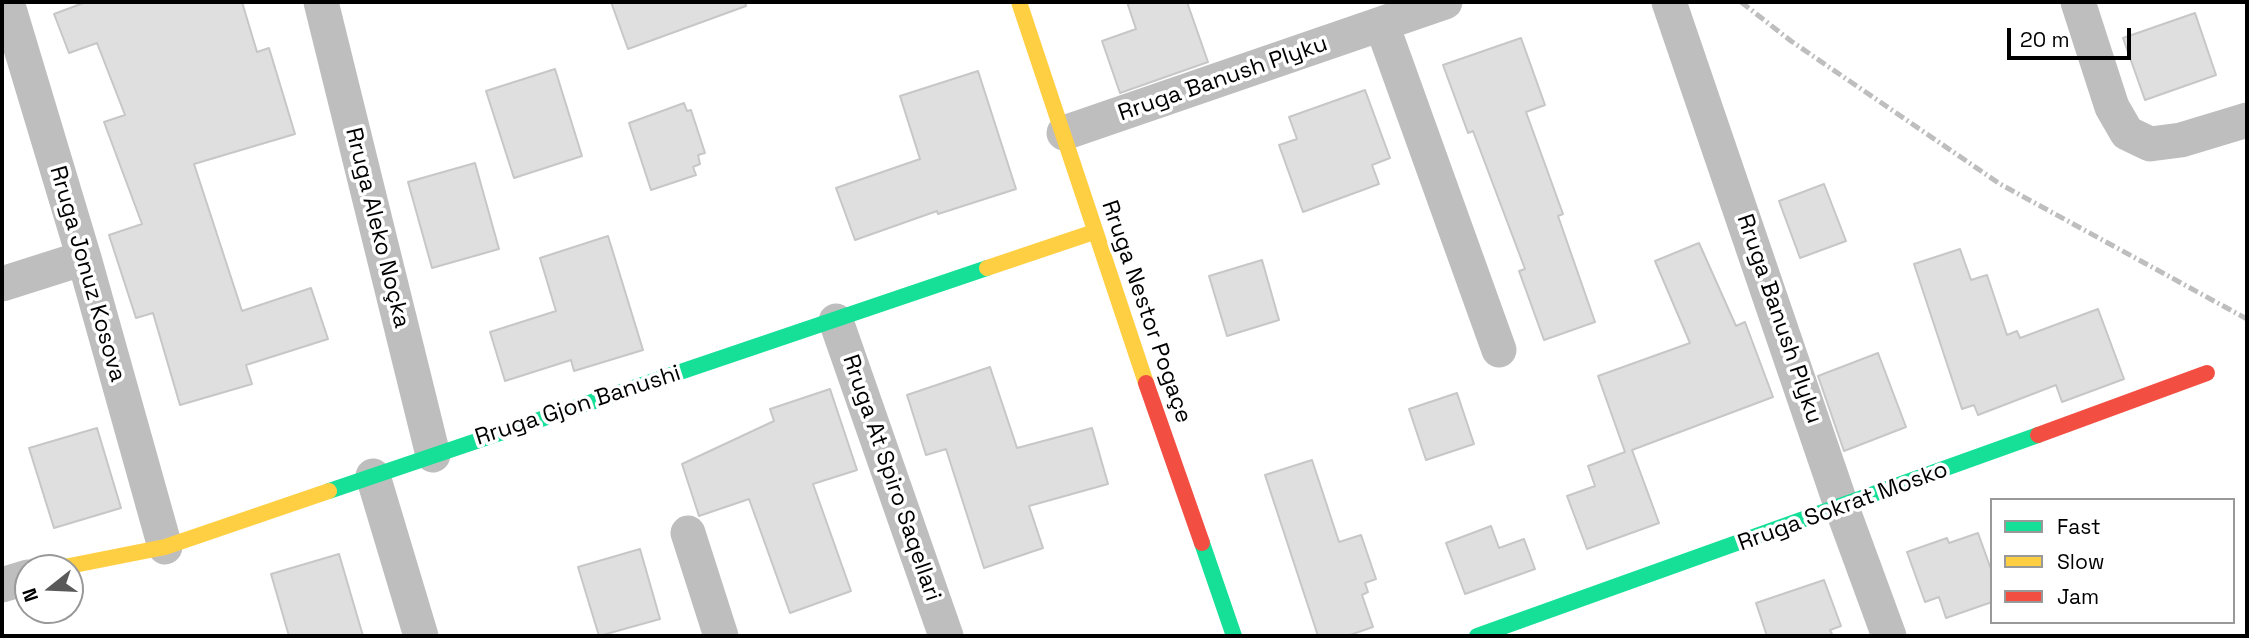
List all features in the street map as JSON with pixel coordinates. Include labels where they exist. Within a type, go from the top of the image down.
[{"type":"street","name":"Rruga Jonuz Kosova","points":[[7,2],[84,257],[165,547]]},
{"type":"street","name":"Rruga Aleko Noçka","points":[[321,2],[433,455]]},
{"type":"street","name":"Rruga Nestor Pogaçe","points":[[1019,2],[1064,133],[1094,232],[1233,636]]},
{"type":"street","name":"Rruga Banush Plyku","points":[[1064,133],[1445,2]]},
{"type":"street","name":"Rruga Banush Plyku","points":[[1669,2],[1842,508],[1889,636]]},
{"type":"street","points":[[2078,2],[2112,107],[2127,133],[2150,144],[2181,140],[2247,120]]},
{"type":"street","points":[[1382,25],[1499,350]]},
{"type":"street","name":"Rruga Gjon Banushi","points":[[84,563],[165,547],[1094,232]]},
{"type":"street","points":[[2,284],[84,257]]},
{"type":"street","name":"Rruga At Spiro Saqellari","points":[[836,320],[946,636]]},
{"type":"street","name":"Rruga Sokrat Mosko","points":[[1477,636],[1842,508],[2207,373]]},
{"type":"street","points":[[373,476],[421,636]]},
{"type":"street","points":[[688,533],[721,636]]},
{"type":"building","points":[[86,2],[242,2],[257,52],[269,48],[295,134],[194,164],[242,311],[311,288],[328,339],[246,365],[252,384],[180,405],[153,313],[136,318],[109,235],[142,224],[104,122],[125,115],[97,43],[69,53],[54,14]]},
{"type":"building","points":[[611,2],[745,2],[746,6],[628,49]]},
{"type":"building","points":[[1127,2],[1187,2],[1208,62],[1120,93],[1102,41],[1136,29]]},
{"type":"building","points":[[2195,13],[2216,75],[2145,100],[2123,38]]},
{"type":"building","points":[[1521,38],[1545,105],[1526,112],[1563,214],[1558,216],[1595,322],[1544,340],[1519,271],[1525,269],[1473,131],[1468,133],[1443,65]]},
{"type":"building","points":[[555,69],[582,156],[514,178],[486,91]]},
{"type":"building","points":[[978,71],[1016,189],[938,214],[937,211],[855,240],[836,188],[920,159],[900,96]]},
{"type":"building","points":[[1365,90],[1390,158],[1372,165],[1379,184],[1303,212],[1279,145],[1297,139],[1289,117]]},
{"type":"building","points":[[684,103],[687,111],[691,110],[705,153],[698,155],[700,164],[693,167],[696,175],[651,190],[629,123]]},
{"type":"building","points":[[475,163],[499,249],[432,268],[408,182]]},
{"type":"building","points":[[1824,184],[1846,241],[1800,258],[1779,201]]},
{"type":"building","points":[[608,236],[643,350],[574,371],[571,360],[505,381],[490,332],[556,311],[540,258]]},
{"type":"building","points":[[1699,243],[1736,326],[1745,322],[1773,397],[1632,450],[1659,523],[1587,549],[1567,496],[1595,486],[1588,466],[1625,452],[1598,376],[1690,343],[1655,261]]},
{"type":"building","points":[[1960,249],[1971,280],[1987,275],[2007,335],[2017,331],[2020,338],[2098,309],[2124,379],[2062,402],[2056,385],[1978,415],[1974,405],[1962,409],[1914,264]]},
{"type":"building","points":[[1262,260],[1279,320],[1227,336],[1209,276]]},
{"type":"building","points":[[1878,353],[1906,427],[1844,451],[1818,376]]},
{"type":"building","points":[[990,367],[1017,448],[1092,428],[1108,484],[1029,506],[1043,548],[984,568],[946,449],[926,455],[907,395]]},
{"type":"building","points":[[830,389],[857,470],[813,484],[851,591],[790,613],[749,499],[699,516],[682,464],[774,421],[770,409]]},
{"type":"building","points":[[1457,393],[1474,444],[1426,460],[1409,409]]},
{"type":"building","points":[[97,428],[121,508],[54,528],[29,448]]},
{"type":"building","points":[[1312,460],[1339,542],[1361,535],[1376,579],[1365,583],[1368,592],[1362,595],[1373,627],[1347,636],[1318,636],[1265,475]]},
{"type":"building","points":[[1491,526],[1499,548],[1524,539],[1535,569],[1465,594],[1446,543]]},
{"type":"building","points":[[1978,533],[1990,566],[1990,603],[1946,618],[1939,597],[1925,602],[1907,552],[1947,538],[1949,543]]},
{"type":"building","points":[[640,549],[660,619],[599,636],[578,567]]},
{"type":"building","points":[[339,554],[363,636],[289,636],[271,574]]},
{"type":"building","points":[[1824,580],[1841,626],[1830,630],[1833,636],[1767,636],[1756,603]]},
{"type":"railway","points":[[1741,2],[1791,41],[2000,184],[2247,319]]},
{"type":"traffic: fast","points":[[329,491],[987,268]]},
{"type":"traffic: fast","points":[[1477,636],[2038,435]]},
{"type":"traffic: fast","points":[[1202,543],[1234,636]]},
{"type":"traffic: slow","points":[[1019,2],[1146,383]]},
{"type":"traffic: slow","points":[[987,268],[1094,232]]},
{"type":"traffic: slow","points":[[84,563],[165,547],[329,491]]},
{"type":"traffic: jam","points":[[2038,435],[2207,373]]},
{"type":"traffic: jam","points":[[1146,383],[1202,543]]}]
